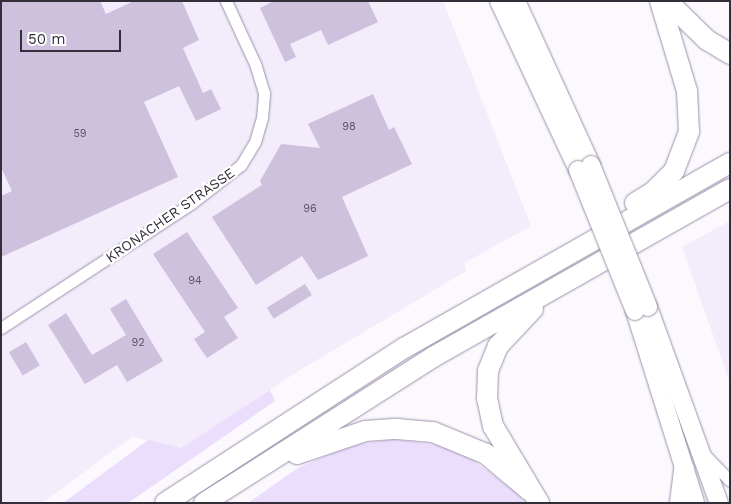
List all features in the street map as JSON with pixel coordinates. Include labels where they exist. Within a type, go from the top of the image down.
[{"type":"highway","points":[[593,240],[624,210],[665,182],[687,145],[690,122],[687,91],[660,1]]},
{"type":"highway","points":[[667,1],[707,40],[730,54]]},
{"type":"highway","points":[[165,503],[404,348],[730,163]]},
{"type":"highway","points":[[204,503],[246,474],[433,357],[730,189]]},
{"type":"highway","points":[[535,497],[493,426],[487,398],[488,371],[498,346],[511,329],[578,274]]},
{"type":"highway","points":[[246,474],[346,435],[406,429],[433,432],[472,446],[508,470],[535,497]]},
{"type":"highway","points":[[680,503],[684,469]]},
{"type":"main road","points":[[499,1],[584,168]]},
{"type":"main road","points":[[516,1],[642,309],[703,452],[720,503]]},
{"type":"main road","points":[[642,309],[684,469],[695,503]]},
{"type":"street","name":"KRONACHER STRASSE","points":[[1,328],[192,203],[242,164],[255,142],[262,118],[264,92],[256,66],[226,1]]},
{"type":"street","points":[[703,452],[730,481]]},
{"type":"shaded area","points":[[1,1],[443,1],[531,226],[464,263],[466,271],[297,372],[181,448],[132,437],[42,503],[1,503]]},
{"type":"shaded area","points":[[730,221],[730,383],[682,247]]},
{"type":"shaded area","points":[[270,390],[275,401],[128,503],[63,503],[148,440],[181,448]]},
{"type":"shaded area","points":[[394,439],[437,445],[469,457],[517,493],[525,503],[248,503],[298,468],[332,453],[360,444]]},
{"type":"building","points":[[1,1],[100,1],[106,14],[134,1],[182,1],[199,40],[183,48],[203,93],[211,89],[221,109],[196,121],[179,86],[144,102],[178,177],[1,257],[1,196],[12,191],[1,167]]},
{"type":"building","points":[[274,1],[368,1],[378,22],[328,45],[321,30],[290,44],[296,57],[285,62],[260,8]]},
{"type":"building","points":[[373,94],[389,130],[394,127],[412,164],[342,197],[368,256],[318,280],[302,256],[256,285],[212,217],[262,185],[260,181],[281,144],[320,148],[308,124]]},
{"type":"building","points":[[187,232],[238,308],[224,317],[238,338],[207,358],[194,339],[205,332],[153,254]]},
{"type":"building","points":[[305,284],[312,295],[274,319],[267,308]]},
{"type":"building","points":[[126,299],[163,361],[127,382],[117,365],[85,384],[48,325],[66,313],[92,355],[126,335],[110,309]]},
{"type":"building","points":[[26,342],[40,365],[23,375],[9,352]]}]
